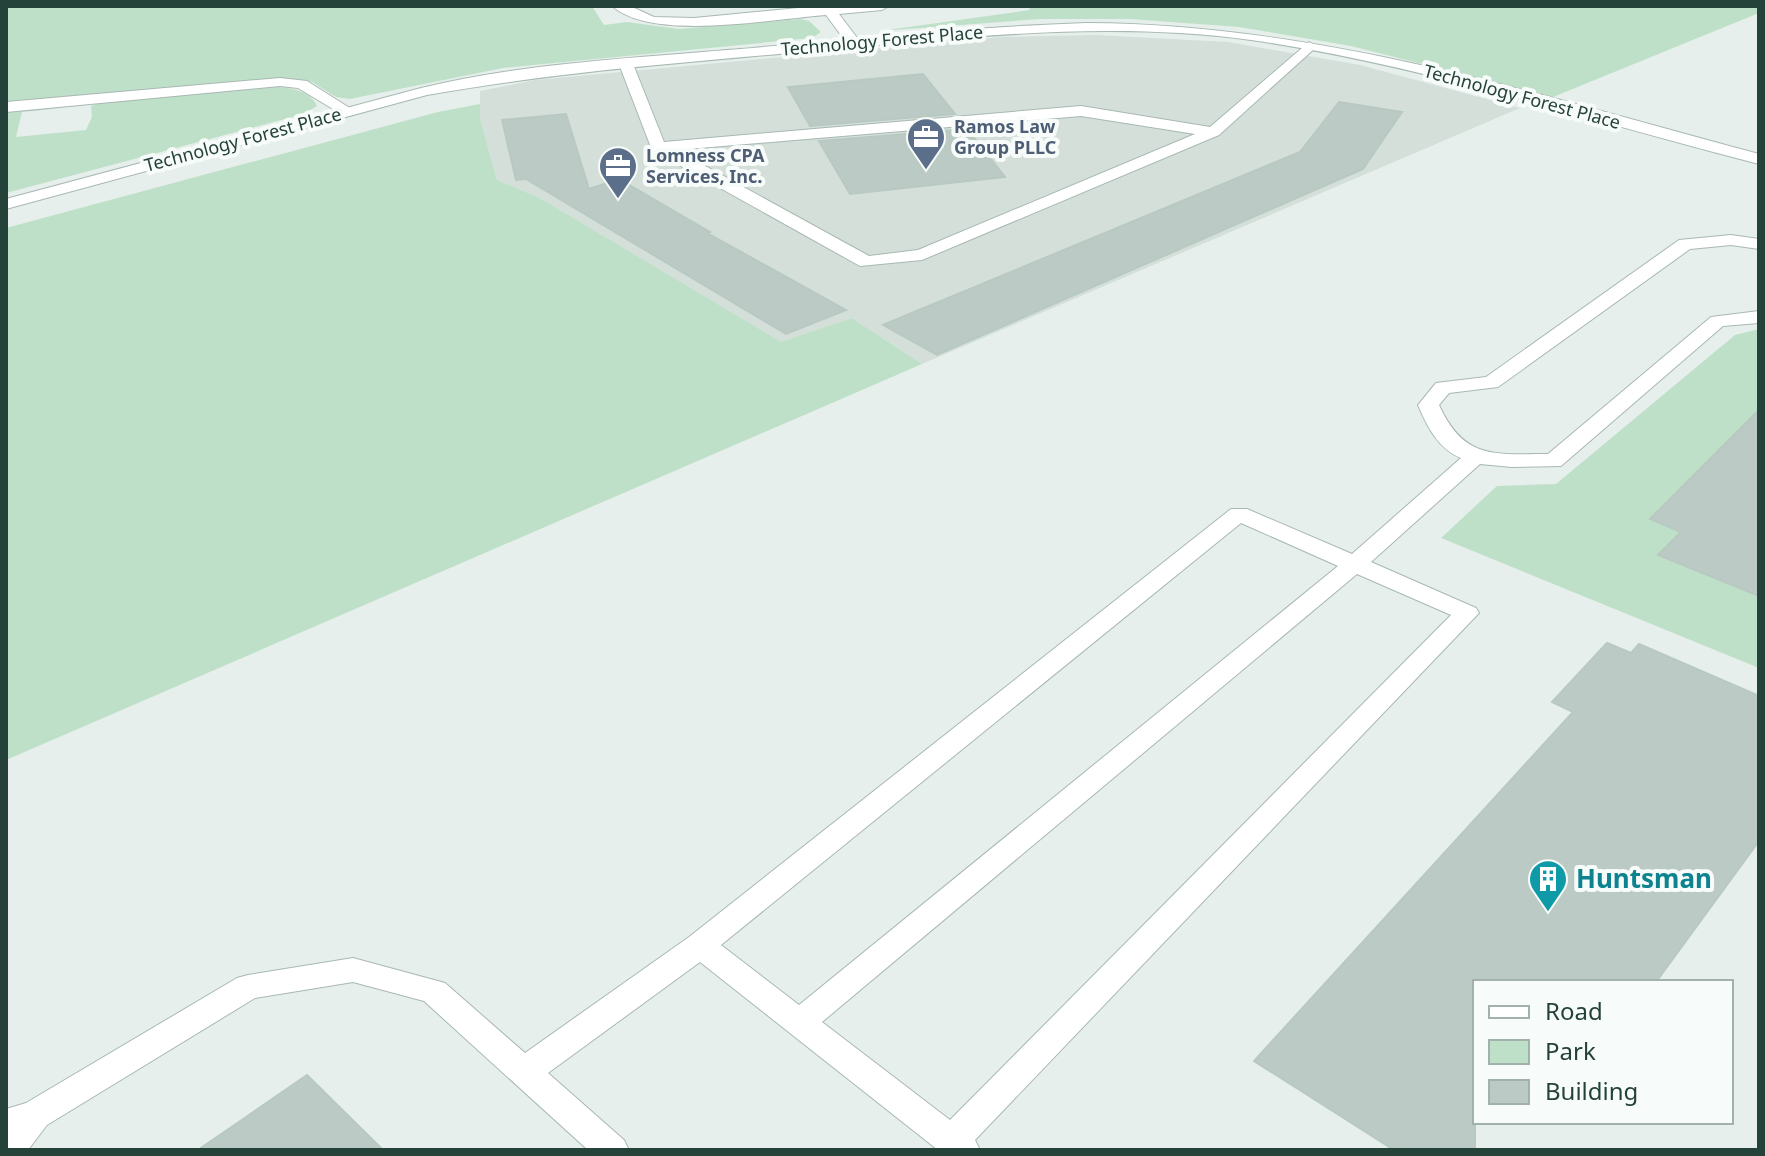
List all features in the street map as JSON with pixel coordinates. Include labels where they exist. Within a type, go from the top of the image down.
[{"type":"street","points":[[619,6],[652,21],[694,22],[827,8],[882,6]]},
{"type":"street","points":[[827,8],[854,43]]},
{"type":"street","name":"Technology Forest Place","points":[[6,204],[348,112],[485,80],[980,31],[1123,27],[1197,30],[1371,57],[1759,159]]},
{"type":"street","points":[[626,64],[658,147],[866,262],[922,255],[1213,132],[1309,46]]},
{"type":"street","points":[[6,107],[280,82],[302,84],[348,112]]},
{"type":"street","points":[[658,147],[1081,111],[1213,132]]},
{"type":"street","points":[[1758,242],[1731,240],[1685,244],[1491,383],[1443,387],[1428,405],[1438,432],[1473,459],[1553,461],[1718,321],[1759,317]]},
{"type":"street","points":[[799,1023],[1355,564],[1473,459]]},
{"type":"street","points":[[524,1072],[700,945],[1239,514],[1467,613],[957,1146],[700,945]]},
{"type":"street","points":[[8,1150],[21,1119],[248,987],[353,970],[434,992],[612,1150]]},
{"type":"shaded area","points":[[1096,35],[1228,42],[1360,65],[1520,108],[922,364],[852,318],[782,343],[540,198],[497,180],[480,118],[480,91],[535,80],[1000,37]]},
{"type":"green space","points":[[6,6],[592,6],[604,25],[627,22],[679,29],[800,19],[809,21],[821,32],[812,38],[503,68],[350,99],[336,97],[312,82],[276,79],[6,103]]},
{"type":"green space","points":[[1029,6],[1759,6],[1759,13],[1553,97],[1351,46],[1239,27],[1130,19],[1040,19],[880,31],[1030,10]]},
{"type":"green space","points":[[277,87],[305,94],[317,106],[304,114],[6,193],[6,110],[62,108],[22,112],[16,137],[86,130],[92,117],[91,106],[103,102]]},
{"type":"green space","points":[[480,104],[480,118],[497,180],[540,198],[781,342],[852,318],[922,364],[6,760],[6,228],[438,112]]},
{"type":"green space","points":[[1759,329],[1759,410],[1650,519],[1681,532],[1659,555],[1759,596],[1759,668],[1441,538],[1497,486],[1556,484],[1735,335]]},
{"type":"building","points":[[923,74],[955,114],[810,126],[788,87]]},
{"type":"building","points":[[1339,102],[1402,112],[1363,169],[937,355],[883,325],[1300,152]]},
{"type":"building","points":[[566,114],[589,189],[619,179],[710,232],[707,233],[846,310],[786,334],[526,179],[516,180],[502,120]]},
{"type":"building","points":[[967,129],[1005,177],[850,194],[819,141]]},
{"type":"building","points":[[1759,410],[1759,596],[1658,555],[1681,532],[1650,519]]},
{"type":"building","name":"Huntsman","points":[[1607,643],[1631,653],[1639,644],[1759,696],[1759,841],[1657,980],[1473,980],[1475,1150],[1394,1150],[1254,1061],[1573,712],[1552,702]]},
{"type":"building","points":[[307,1075],[383,1150],[198,1150]]},
{"type":"place","name":"Ramos Law Group PLLC","points":[[926,171]]},
{"type":"place","name":"Lomness CPA Services, Inc.","points":[[618,200]]},
{"type":"place","name":"Huntsman","points":[[1548,913]]}]
